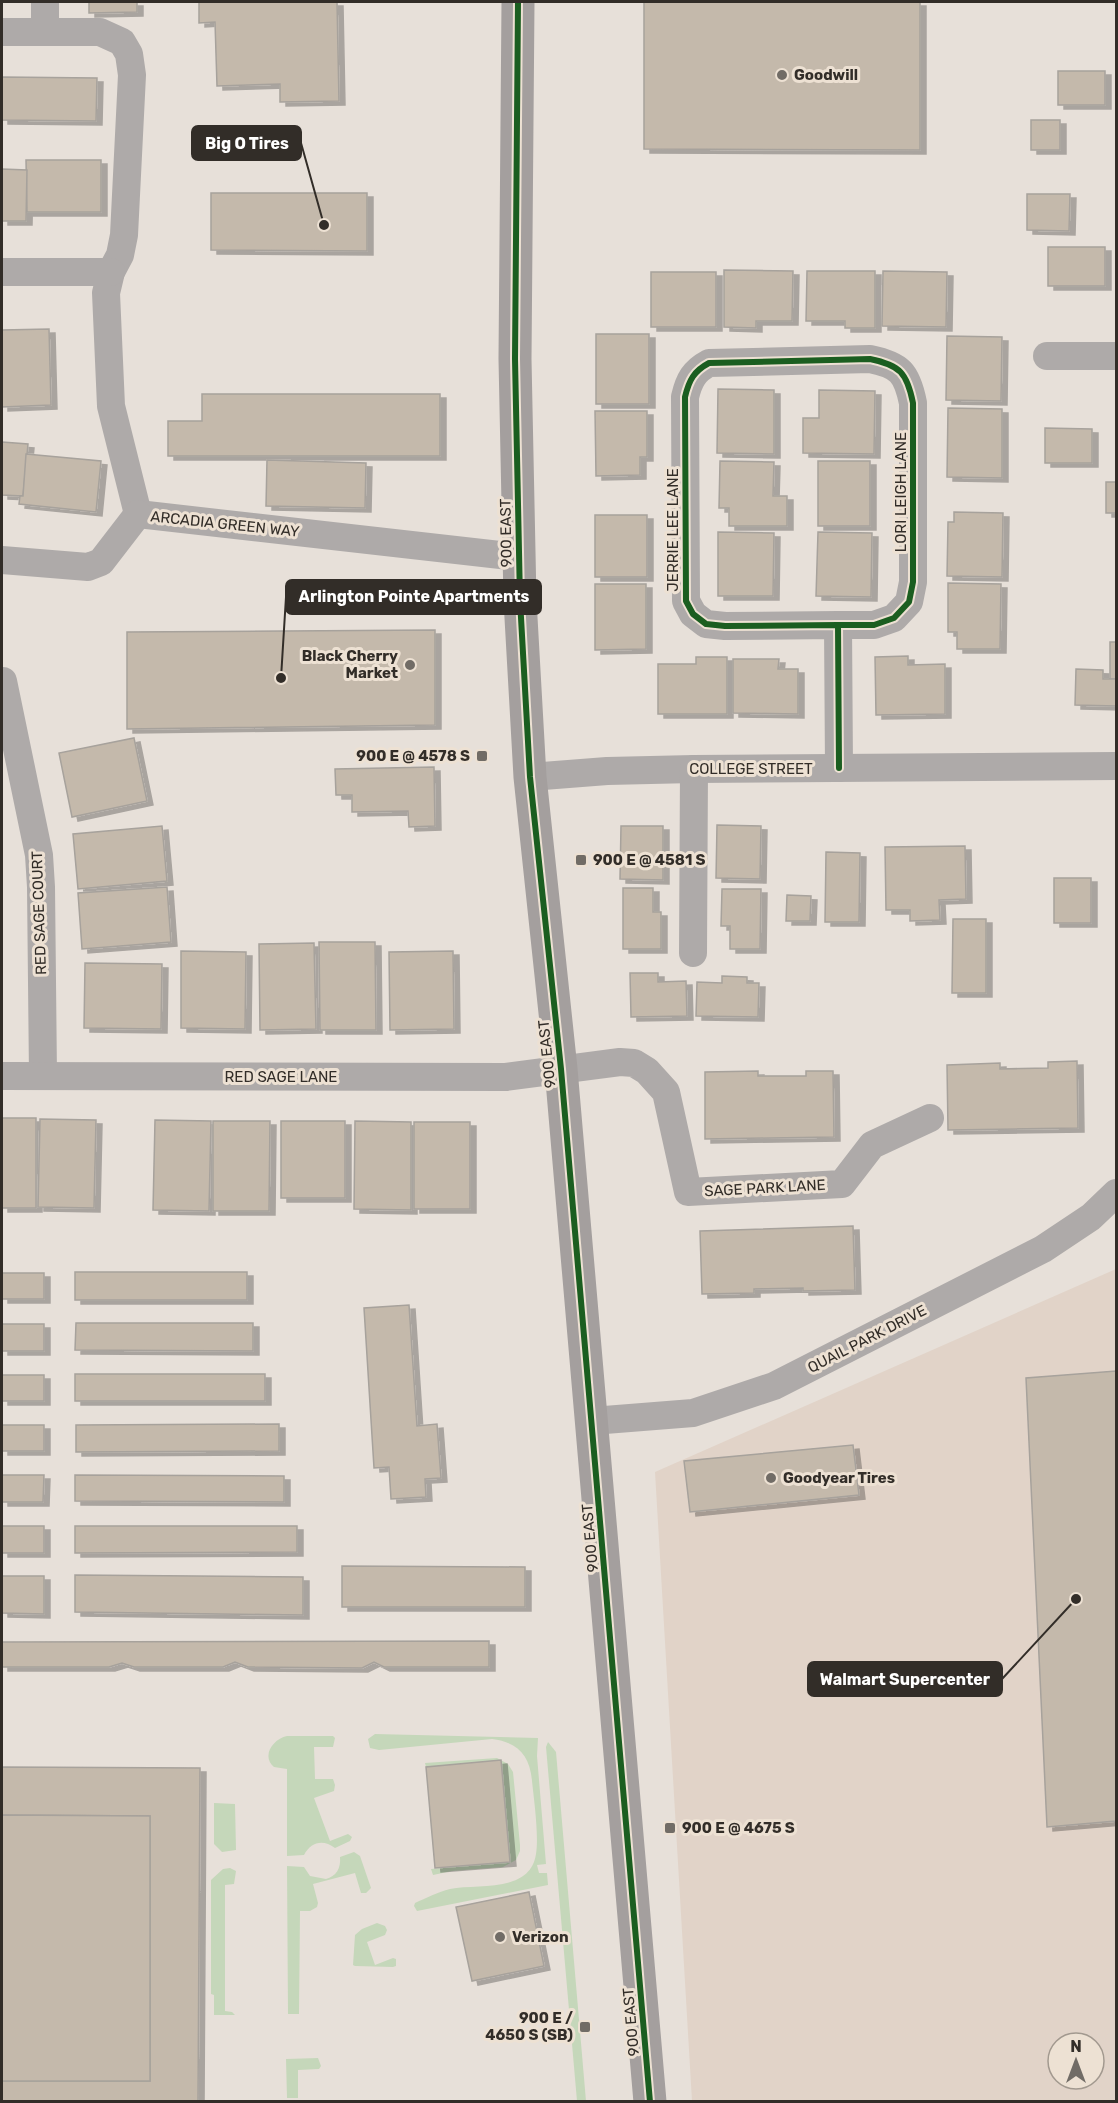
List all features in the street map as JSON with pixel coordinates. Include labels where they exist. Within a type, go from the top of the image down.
[{"type":"main road","name":"900 EAST","points":[[518,2],[515,359],[519,557],[530,777],[561,1069],[650,2102]]},
{"type":"street","points":[[45,2],[45,32]]},
{"type":"street","name":"ARCADIA GREEN WAY","points":[[2,32],[100,32],[122,42],[129,54],[132,75],[124,235],[120,255],[111,272],[106,293],[111,406],[138,514],[519,557]]},
{"type":"street","points":[[2,272],[111,272]]},
{"type":"street","points":[[1047,356],[1116,356]]},
{"type":"street","name":"LORI LEIGH LANE","points":[[696,370],[709,363],[724,361],[870,359],[887,363],[901,371],[910,386],[913,403],[913,582],[909,602],[894,618],[874,625],[838,625]]},
{"type":"street","name":"JERRIE LEE LANE","points":[[696,370],[689,382],[685,397],[684,588],[689,608],[706,624],[725,626],[838,625]]},
{"type":"street","points":[[2,560],[88,567],[101,562],[138,514]]},
{"type":"street","points":[[838,625],[839,768]]},
{"type":"street","name":"RED SAGE COURT","points":[[3,681],[39,855],[43,1076]]},
{"type":"street","name":"COLLEGE STREET","points":[[530,777],[607,771],[694,769],[1116,766]]},
{"type":"street","points":[[693,953],[694,769]]},
{"type":"street","name":"SAGE PARK LANE","points":[[561,1069],[620,1062],[634,1063],[647,1071],[666,1092],[688,1192],[842,1184],[872,1145],[930,1118]]},
{"type":"street","name":"RED SAGE LANE","points":[[2,1076],[506,1077],[561,1069]]},
{"type":"street","name":"QUAIL PARK DRIVE","points":[[592,1421],[693,1413],[774,1386],[1043,1249],[1091,1217],[1116,1192]]},
{"type":"shaded area","points":[[1116,1269],[1116,2101],[692,2101],[655,1472]]},
{"type":"green space","points":[[375,1734],[538,1738],[537,1756],[546,1864],[537,1865],[539,1873],[547,1873],[548,1885],[417,1911],[415,1903],[437,1893],[461,1887],[487,1886],[513,1881],[524,1876],[532,1867],[537,1838],[531,1772],[521,1751],[501,1741],[492,1739],[379,1750],[370,1748],[368,1739]]},
{"type":"green space","points":[[287,1736],[333,1736],[335,1738],[333,1747],[314,1747],[315,1779],[333,1779],[335,1785],[334,1791],[314,1798],[330,1841],[348,1834],[352,1837],[350,1841],[335,1848],[326,1843],[318,1843],[310,1847],[304,1855],[287,1856],[287,1769],[274,1767],[270,1763],[269,1753],[273,1744]]},
{"type":"green space","points":[[548,1742],[556,1752],[586,2101],[577,2101],[546,1747]]},
{"type":"green space","points":[[497,1758],[508,1764],[513,1772],[520,1845],[516,1860],[503,1867],[452,1871],[433,1875],[431,1869],[510,1862],[501,1761],[426,1767],[425,1763]]},
{"type":"green space","points":[[214,1803],[235,1804],[236,1850],[222,1852],[214,1844]]},
{"type":"green space","points":[[354,1852],[360,1856],[371,1888],[366,1893],[361,1893],[355,1873],[313,1884],[317,1907],[310,1911],[300,1911],[299,2014],[288,2014],[287,1866],[304,1867],[310,1876],[326,1879],[337,1871],[340,1857]]},
{"type":"green space","points":[[230,1868],[236,1871],[234,1884],[225,1885],[225,2011],[235,2015],[214,2015],[214,1995],[211,1994],[211,1880],[223,1869]]},
{"type":"green space","points":[[377,1923],[385,1926],[387,1930],[385,1935],[367,1942],[375,1965],[393,1958],[396,1959],[396,1966],[353,1965],[355,1935],[362,1929]]},
{"type":"green space","points":[[318,2058],[321,2066],[319,2069],[298,2070],[298,2098],[287,2098],[286,2059]]},
{"type":"building","points":[[89,2],[137,2],[137,12],[89,13]]},
{"type":"building","points":[[199,2],[337,2],[339,101],[280,102],[280,84],[217,86],[215,22],[199,23]]},
{"type":"building","name":"Goodwill","points":[[644,2],[920,2],[920,150],[644,149]]},
{"type":"building","points":[[1058,71],[1105,71],[1105,105],[1058,105]]},
{"type":"building","points":[[2,77],[97,78],[96,121],[2,120]]},
{"type":"building","points":[[1031,120],[1060,120],[1060,150],[1031,150]]},
{"type":"building","points":[[26,160],[101,160],[101,212],[27,212]]},
{"type":"building","points":[[2,169],[27,170],[26,221],[2,221]]},
{"type":"building","points":[[211,193],[367,193],[367,251],[211,250]]},
{"type":"building","points":[[1027,194],[1070,194],[1069,231],[1027,230]]},
{"type":"building","points":[[1048,247],[1105,247],[1105,286],[1048,286]]},
{"type":"building","points":[[724,270],[793,271],[792,321],[756,321],[756,328],[724,327]]},
{"type":"building","points":[[807,271],[875,271],[875,328],[845,328],[845,321],[806,321]]},
{"type":"building","points":[[883,271],[947,272],[946,327],[882,326]]},
{"type":"building","points":[[651,272],[716,272],[716,327],[651,327]]},
{"type":"building","points":[[49,329],[51,405],[2,407],[2,330]]},
{"type":"building","points":[[596,334],[649,334],[649,404],[596,404]]},
{"type":"building","points":[[947,336],[1002,337],[1001,401],[946,400]]},
{"type":"building","points":[[718,389],[774,390],[774,454],[717,453]]},
{"type":"building","points":[[819,390],[875,391],[874,454],[803,453],[803,418],[819,418]]},
{"type":"building","points":[[202,394],[440,394],[440,456],[168,456],[168,421],[202,421]]},
{"type":"building","points":[[948,408],[1002,409],[1002,478],[947,477]]},
{"type":"building","points":[[595,411],[647,411],[647,457],[640,457],[640,475],[596,476]]},
{"type":"building","points":[[1045,428],[1092,429],[1092,463],[1045,463]]},
{"type":"building","points":[[2,442],[28,444],[23,496],[2,495]]},
{"type":"building","points":[[26,454],[101,461],[96,512],[19,504],[20,496],[23,496]]},
{"type":"building","points":[[267,460],[366,463],[365,508],[266,506]]},
{"type":"building","points":[[720,461],[774,462],[773,496],[787,496],[787,526],[729,526],[729,508],[719,508]]},
{"type":"building","points":[[818,461],[870,461],[870,526],[818,526]]},
{"type":"building","points":[[1106,482],[1116,482],[1116,513],[1106,513]]},
{"type":"building","points":[[954,512],[1003,513],[1002,577],[947,576],[948,522],[954,522]]},
{"type":"building","points":[[595,515],[647,515],[647,577],[595,577]]},
{"type":"building","points":[[718,532],[774,533],[773,596],[718,596]]},
{"type":"building","points":[[818,532],[872,533],[871,597],[816,596]]},
{"type":"building","points":[[948,583],[1001,584],[1000,649],[957,649],[957,632],[948,632]]},
{"type":"building","points":[[595,584],[646,584],[646,649],[595,650]]},
{"type":"building","points":[[435,630],[435,725],[127,729],[127,632]]},
{"type":"building","points":[[1110,642],[1116,642],[1116,679],[1110,679]]},
{"type":"building","points":[[908,656],[908,665],[945,664],[945,714],[876,715],[875,657]]},
{"type":"building","points":[[696,657],[727,657],[727,714],[658,714],[658,664],[696,664]]},
{"type":"building","points":[[733,659],[779,659],[778,669],[798,669],[798,714],[733,713]]},
{"type":"building","points":[[1076,669],[1103,670],[1103,679],[1116,679],[1116,706],[1075,705]]},
{"type":"building","points":[[134,738],[147,801],[72,817],[59,753]]},
{"type":"building","points":[[434,767],[435,826],[409,827],[408,811],[352,812],[352,795],[336,795],[335,769]]},
{"type":"building","points":[[717,825],[761,826],[760,879],[716,878]]},
{"type":"building","points":[[162,826],[167,881],[78,889],[73,834]]},
{"type":"building","points":[[621,826],[663,826],[663,880],[620,879]]},
{"type":"building","points":[[965,846],[966,899],[939,900],[940,920],[910,921],[910,910],[886,910],[885,847]]},
{"type":"building","points":[[826,852],[860,853],[859,922],[825,922]]},
{"type":"building","points":[[1054,878],[1091,878],[1091,923],[1054,923]]},
{"type":"building","points":[[167,887],[171,942],[82,949],[78,893]]},
{"type":"building","points":[[623,888],[653,888],[653,912],[661,912],[661,949],[623,949]]},
{"type":"building","points":[[722,889],[761,889],[760,949],[730,949],[730,926],[721,926]]},
{"type":"building","points":[[787,895],[811,896],[810,921],[786,921]]},
{"type":"building","points":[[953,919],[986,919],[986,993],[952,993]]},
{"type":"building","points":[[319,942],[375,942],[376,1030],[320,1030]]},
{"type":"building","points":[[314,943],[316,1029],[260,1030],[259,944]]},
{"type":"building","points":[[181,951],[246,952],[245,1029],[181,1028]]},
{"type":"building","points":[[453,951],[454,1029],[390,1030],[389,952]]},
{"type":"building","points":[[85,963],[162,964],[161,1029],[84,1028]]},
{"type":"building","points":[[630,973],[658,973],[658,982],[686,981],[687,1016],[631,1017]]},
{"type":"building","points":[[722,976],[747,977],[747,983],[759,983],[758,1017],[696,1016],[697,982],[722,983]]},
{"type":"building","points":[[1077,1061],[1078,1128],[948,1130],[947,1065],[1000,1063],[1000,1069],[1048,1068],[1048,1062]]},
{"type":"building","points":[[758,1071],[758,1076],[806,1076],[806,1071],[833,1071],[834,1137],[705,1139],[705,1072]]},
{"type":"building","points":[[2,1118],[36,1118],[36,1208],[2,1208]]},
{"type":"building","points":[[40,1119],[96,1120],[94,1208],[38,1207]]},
{"type":"building","points":[[155,1120],[211,1121],[209,1211],[153,1210]]},
{"type":"building","points":[[213,1121],[270,1121],[269,1211],[213,1211]]},
{"type":"building","points":[[281,1121],[345,1121],[345,1198],[281,1198]]},
{"type":"building","points":[[355,1121],[411,1122],[411,1210],[354,1209]]},
{"type":"building","points":[[414,1122],[470,1122],[470,1209],[414,1209]]},
{"type":"building","points":[[853,1226],[855,1290],[754,1289],[754,1293],[702,1294],[700,1231]]},
{"type":"building","points":[[75,1272],[247,1272],[247,1300],[75,1300]]},
{"type":"building","points":[[2,1273],[44,1273],[44,1299],[2,1299]]},
{"type":"building","points":[[409,1305],[417,1426],[437,1424],[441,1478],[425,1479],[426,1497],[391,1499],[389,1467],[374,1468],[364,1308]]},
{"type":"building","points":[[76,1323],[253,1323],[253,1351],[75,1350]]},
{"type":"building","points":[[2,1324],[44,1324],[44,1351],[2,1351]]},
{"type":"building","points":[[1116,1371],[1116,1821],[1047,1827],[1026,1378]]},
{"type":"building","points":[[75,1374],[265,1374],[265,1401],[75,1401]]},
{"type":"building","points":[[2,1375],[44,1375],[44,1401],[2,1401]]},
{"type":"building","points":[[279,1424],[279,1451],[76,1452],[76,1425]]},
{"type":"building","points":[[2,1425],[44,1425],[44,1451],[2,1451]]},
{"type":"building","name":"Goodyear Tires","points":[[853,1445],[859,1495],[690,1512],[684,1461]]},
{"type":"building","points":[[2,1475],[44,1475],[43,1502],[2,1502]]},
{"type":"building","points":[[75,1475],[284,1476],[284,1502],[75,1501]]},
{"type":"building","points":[[2,1526],[44,1526],[44,1553],[2,1553]]},
{"type":"building","points":[[75,1526],[297,1526],[297,1552],[75,1553]]},
{"type":"building","points":[[342,1566],[525,1567],[525,1607],[342,1607]]},
{"type":"building","points":[[75,1575],[303,1577],[303,1615],[75,1612]]},
{"type":"building","points":[[2,1576],[44,1576],[44,1614],[2,1613]]},
{"type":"building","points":[[489,1641],[489,1667],[384,1667],[374,1662],[362,1668],[248,1667],[235,1662],[223,1667],[134,1667],[122,1663],[109,1667],[2,1667],[2,1642]]},
{"type":"building","points":[[501,1760],[510,1862],[435,1868],[426,1767]]},
{"type":"building","points":[[2,1767],[200,1768],[198,2102],[2,2102],[2,2081],[150,2081],[150,1816],[2,1815]]},
{"type":"building","points":[[2,1815],[150,1816],[150,2081],[2,2081]]},
{"type":"building","name":"Verizon","points":[[529,1892],[544,1966],[472,1981],[456,1907]]},
{"type":"cycle path","points":[[518,2],[515,359],[520,600],[530,777],[561,1069],[650,2102]]},
{"type":"cycle path","points":[[838,625],[725,626],[706,624],[693,614],[686,601],[685,397],[693,377],[699,369],[709,363],[870,359],[889,364],[905,377],[908,384],[913,403],[913,582],[909,602],[894,618],[874,625],[838,625],[839,768]]},
{"type":"place","name":"Goodwill","points":[[782,75]]},
{"type":"place","name":"Big O Tires","points":[[324,225]]},
{"type":"place","name":"Black Cherry Market","points":[[410,665]]},
{"type":"place","name":"Arlington Pointe Apartments","points":[[281,678]]},
{"type":"place","name":"900 E @ 4578 S","points":[[482,756]]},
{"type":"place","name":"900 E @ 4581 S","points":[[581,860]]},
{"type":"place","name":"Goodyear Tires","points":[[771,1478]]},
{"type":"place","name":"Walmart Supercenter","points":[[1076,1599]]},
{"type":"place","name":"900 E @ 4675 S","points":[[670,1828]]},
{"type":"place","name":"Verizon","points":[[500,1937]]},
{"type":"place","name":"900 E / 4650 S (SB)","points":[[585,2027]]}]
